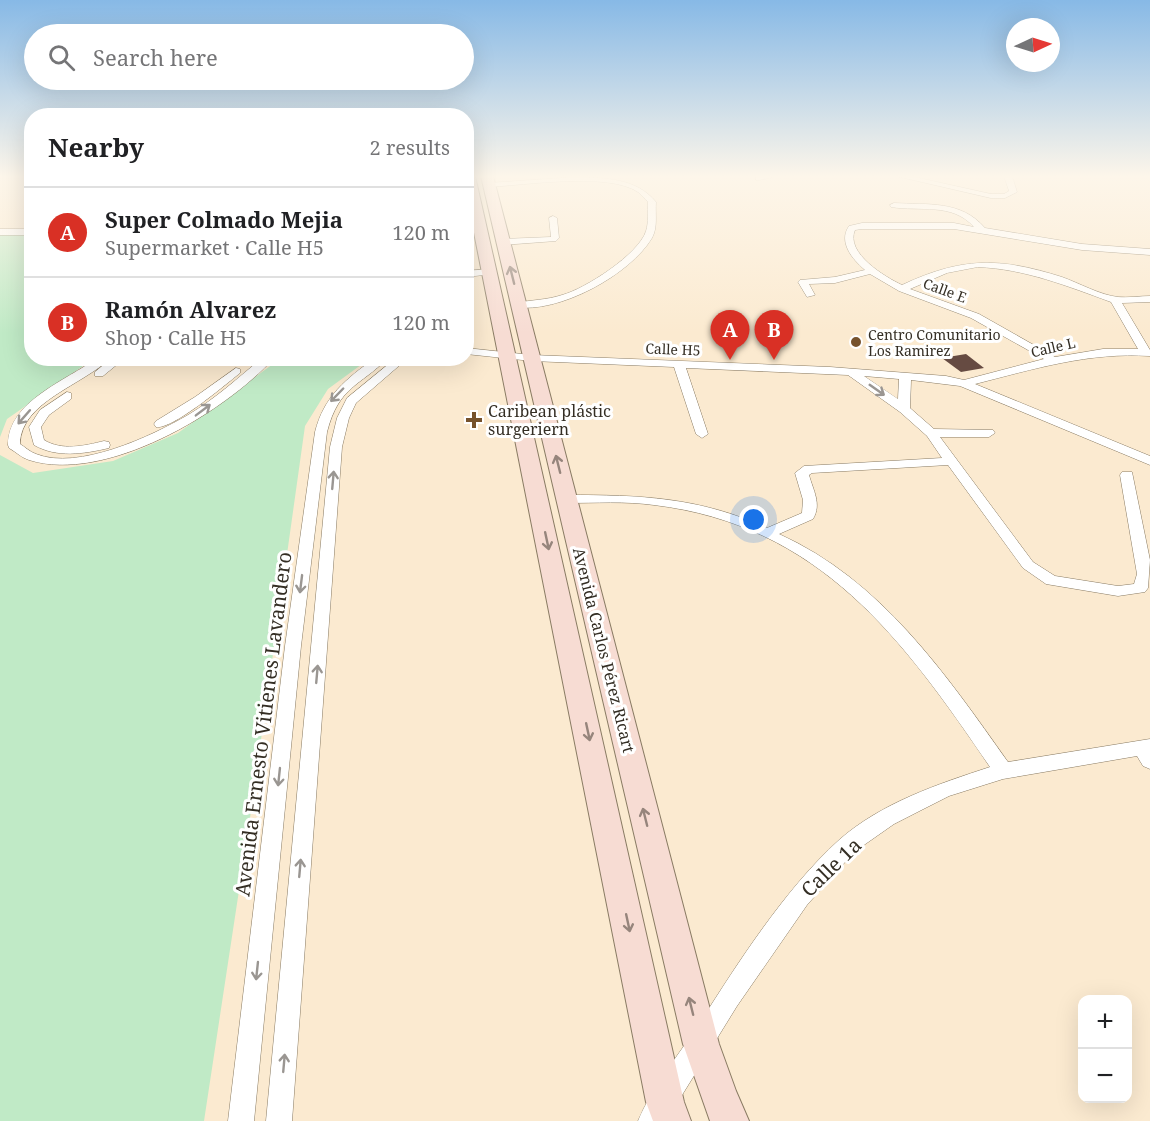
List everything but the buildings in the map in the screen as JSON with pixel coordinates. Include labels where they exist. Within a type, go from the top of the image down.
[{"type":"main road","name":"Avenida Carlos Pérez Ricart","points":[[480,228],[478,273],[506,355],[662,1115]]},
{"type":"main road","name":"Avenida Carlos Pérez Ricart","points":[[498,228],[701,1044],[719,1098],[730,1121]]},
{"type":"street","points":[[503,242],[553,239],[554,228]]},
{"type":"street","points":[[519,305],[559,299],[584,291],[631,255],[647,239],[651,228]]},
{"type":"street","name":"Calle E","points":[[852,228],[848,235],[849,243],[858,258],[870,271],[902,289],[968,314],[1055,361]]},
{"type":"street","name":"Calle E","points":[[972,228],[981,229]]},
{"type":"street","points":[[981,229],[1082,247],[1150,252]]},
{"type":"street","points":[[0,230],[24,230]]},
{"type":"street","points":[[902,289],[937,272],[961,266],[996,266],[1034,272],[1115,300],[1150,299]]},
{"type":"street","points":[[810,295],[802,282],[835,280],[870,271]]},
{"type":"street","points":[[1115,300],[1147,353]]},
{"type":"street","name":"Calle H5","points":[[474,352],[532,358],[849,372],[964,383],[1150,461]]},
{"type":"street","name":"Calle L","points":[[964,383],[1083,355],[1147,353]]},
{"type":"street","points":[[680,364],[702,434]]},
{"type":"street","points":[[93,366],[40,402],[23,418],[14,434],[14,445],[22,454],[36,460],[55,462],[76,461],[122,450],[179,426],[259,366]]},
{"type":"street","points":[[109,366],[44,413],[34,427],[38,442],[45,447],[74,450],[92,448],[136,434],[177,414],[242,366]]},
{"type":"street","name":"Avenida Ernesto Vitienes Lavandero","points":[[241,1121],[293,646],[321,432],[325,413],[338,393],[373,366]]},
{"type":"street","points":[[279,1121],[336,447],[343,418],[351,401],[393,366]]},
{"type":"street","points":[[849,372],[904,409],[931,433],[1028,565],[1051,580],[1118,591],[1140,588],[1145,574],[1127,475]]},
{"type":"street","points":[[904,409],[903,386],[906,376]]},
{"type":"street","points":[[931,433],[989,433]]},
{"type":"street","points":[[768,533],[808,516],[811,511],[811,502],[802,473],[809,469],[951,461]]},
{"type":"street","points":[[567,499],[641,500],[673,504],[724,516],[804,550],[885,614],[945,686],[1003,771]]},
{"type":"street","name":"Calle 1a","points":[[662,1115],[729,998],[799,898],[847,846],[887,818],[943,790],[1003,771],[1147,752]]},
{"type":"green space","points":[[0,234],[24,235],[24,366],[83,366],[7,419],[0,437]]},
{"type":"green space","points":[[270,366],[359,366],[328,389],[305,426],[250,818],[204,1121],[0,1121],[0,455],[33,473],[113,461],[178,433]]},
{"type":"place","name":"Centro Comunitario Los Ramirez","points":[[856,342]]},
{"type":"place","name":"Super Colmado Mejia","points":[[730,360]]},
{"type":"place","name":"Ramón Alvarez","points":[[774,360]]},
{"type":"place","name":"Caribean plástic surgeriern","points":[[474,420]]}]
